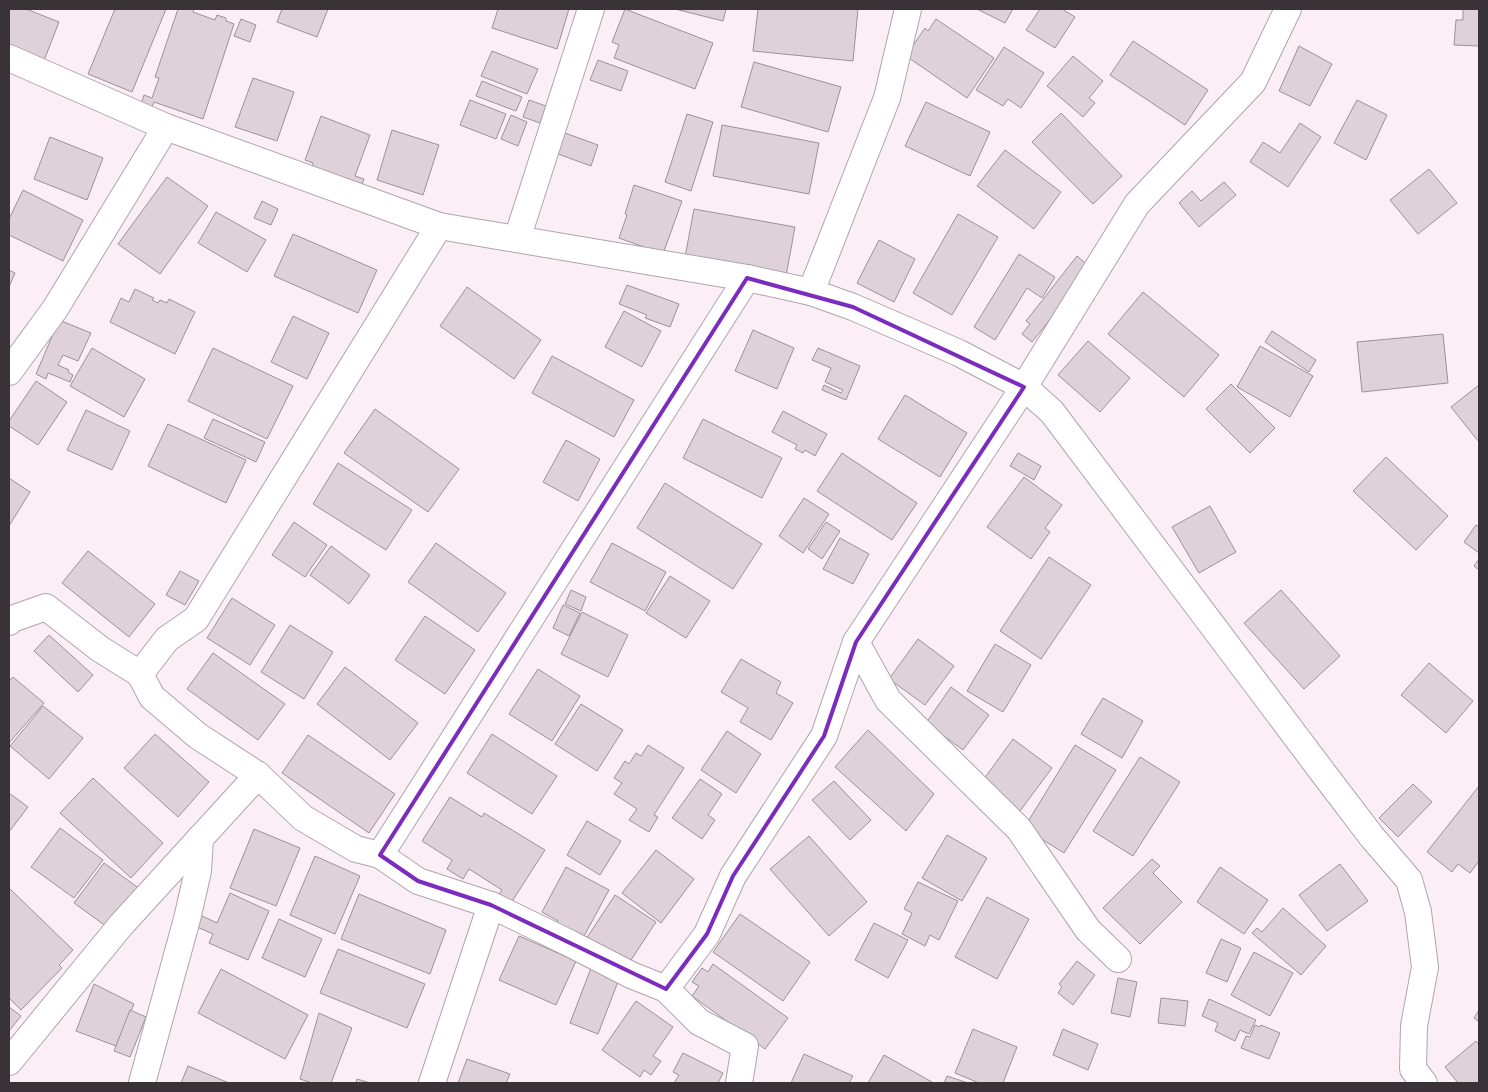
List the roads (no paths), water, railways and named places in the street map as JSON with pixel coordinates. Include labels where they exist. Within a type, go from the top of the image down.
[{"type":"street","points":[[517,240],[591,9]]},
{"type":"street","points":[[811,292],[887,98],[908,9]]},
{"type":"street","points":[[666,989],[707,934],[733,876],[824,736],[856,642],[1024,387],[1137,204],[1253,82],[1288,9]]},
{"type":"street","points":[[9,58],[166,127],[439,226],[747,278],[811,292],[853,307],[959,353],[1024,387],[1052,412],[1372,837],[1409,880],[1418,912],[1425,967],[1414,1026],[1413,1069],[1424,1083]]},
{"type":"street","points":[[9,372],[55,309],[166,127]]},
{"type":"street","points":[[140,674],[167,639],[196,619],[439,226]]},
{"type":"street","points":[[380,855],[747,278]]},
{"type":"street","points":[[9,622],[12,619],[46,607],[100,649],[140,674],[152,697],[198,736],[258,775],[302,818],[356,849],[380,855],[418,881],[491,905],[569,942],[631,975],[666,989],[699,1022],[746,1046],[739,1083]]},
{"type":"street","points":[[856,642],[888,700],[1019,829],[1088,930],[1118,959]]},
{"type":"street","points":[[9,1062],[121,925],[258,775]]},
{"type":"street","points":[[142,1083],[187,919],[198,871],[200,838]]},
{"type":"street","points":[[432,1083],[491,905]]}]
